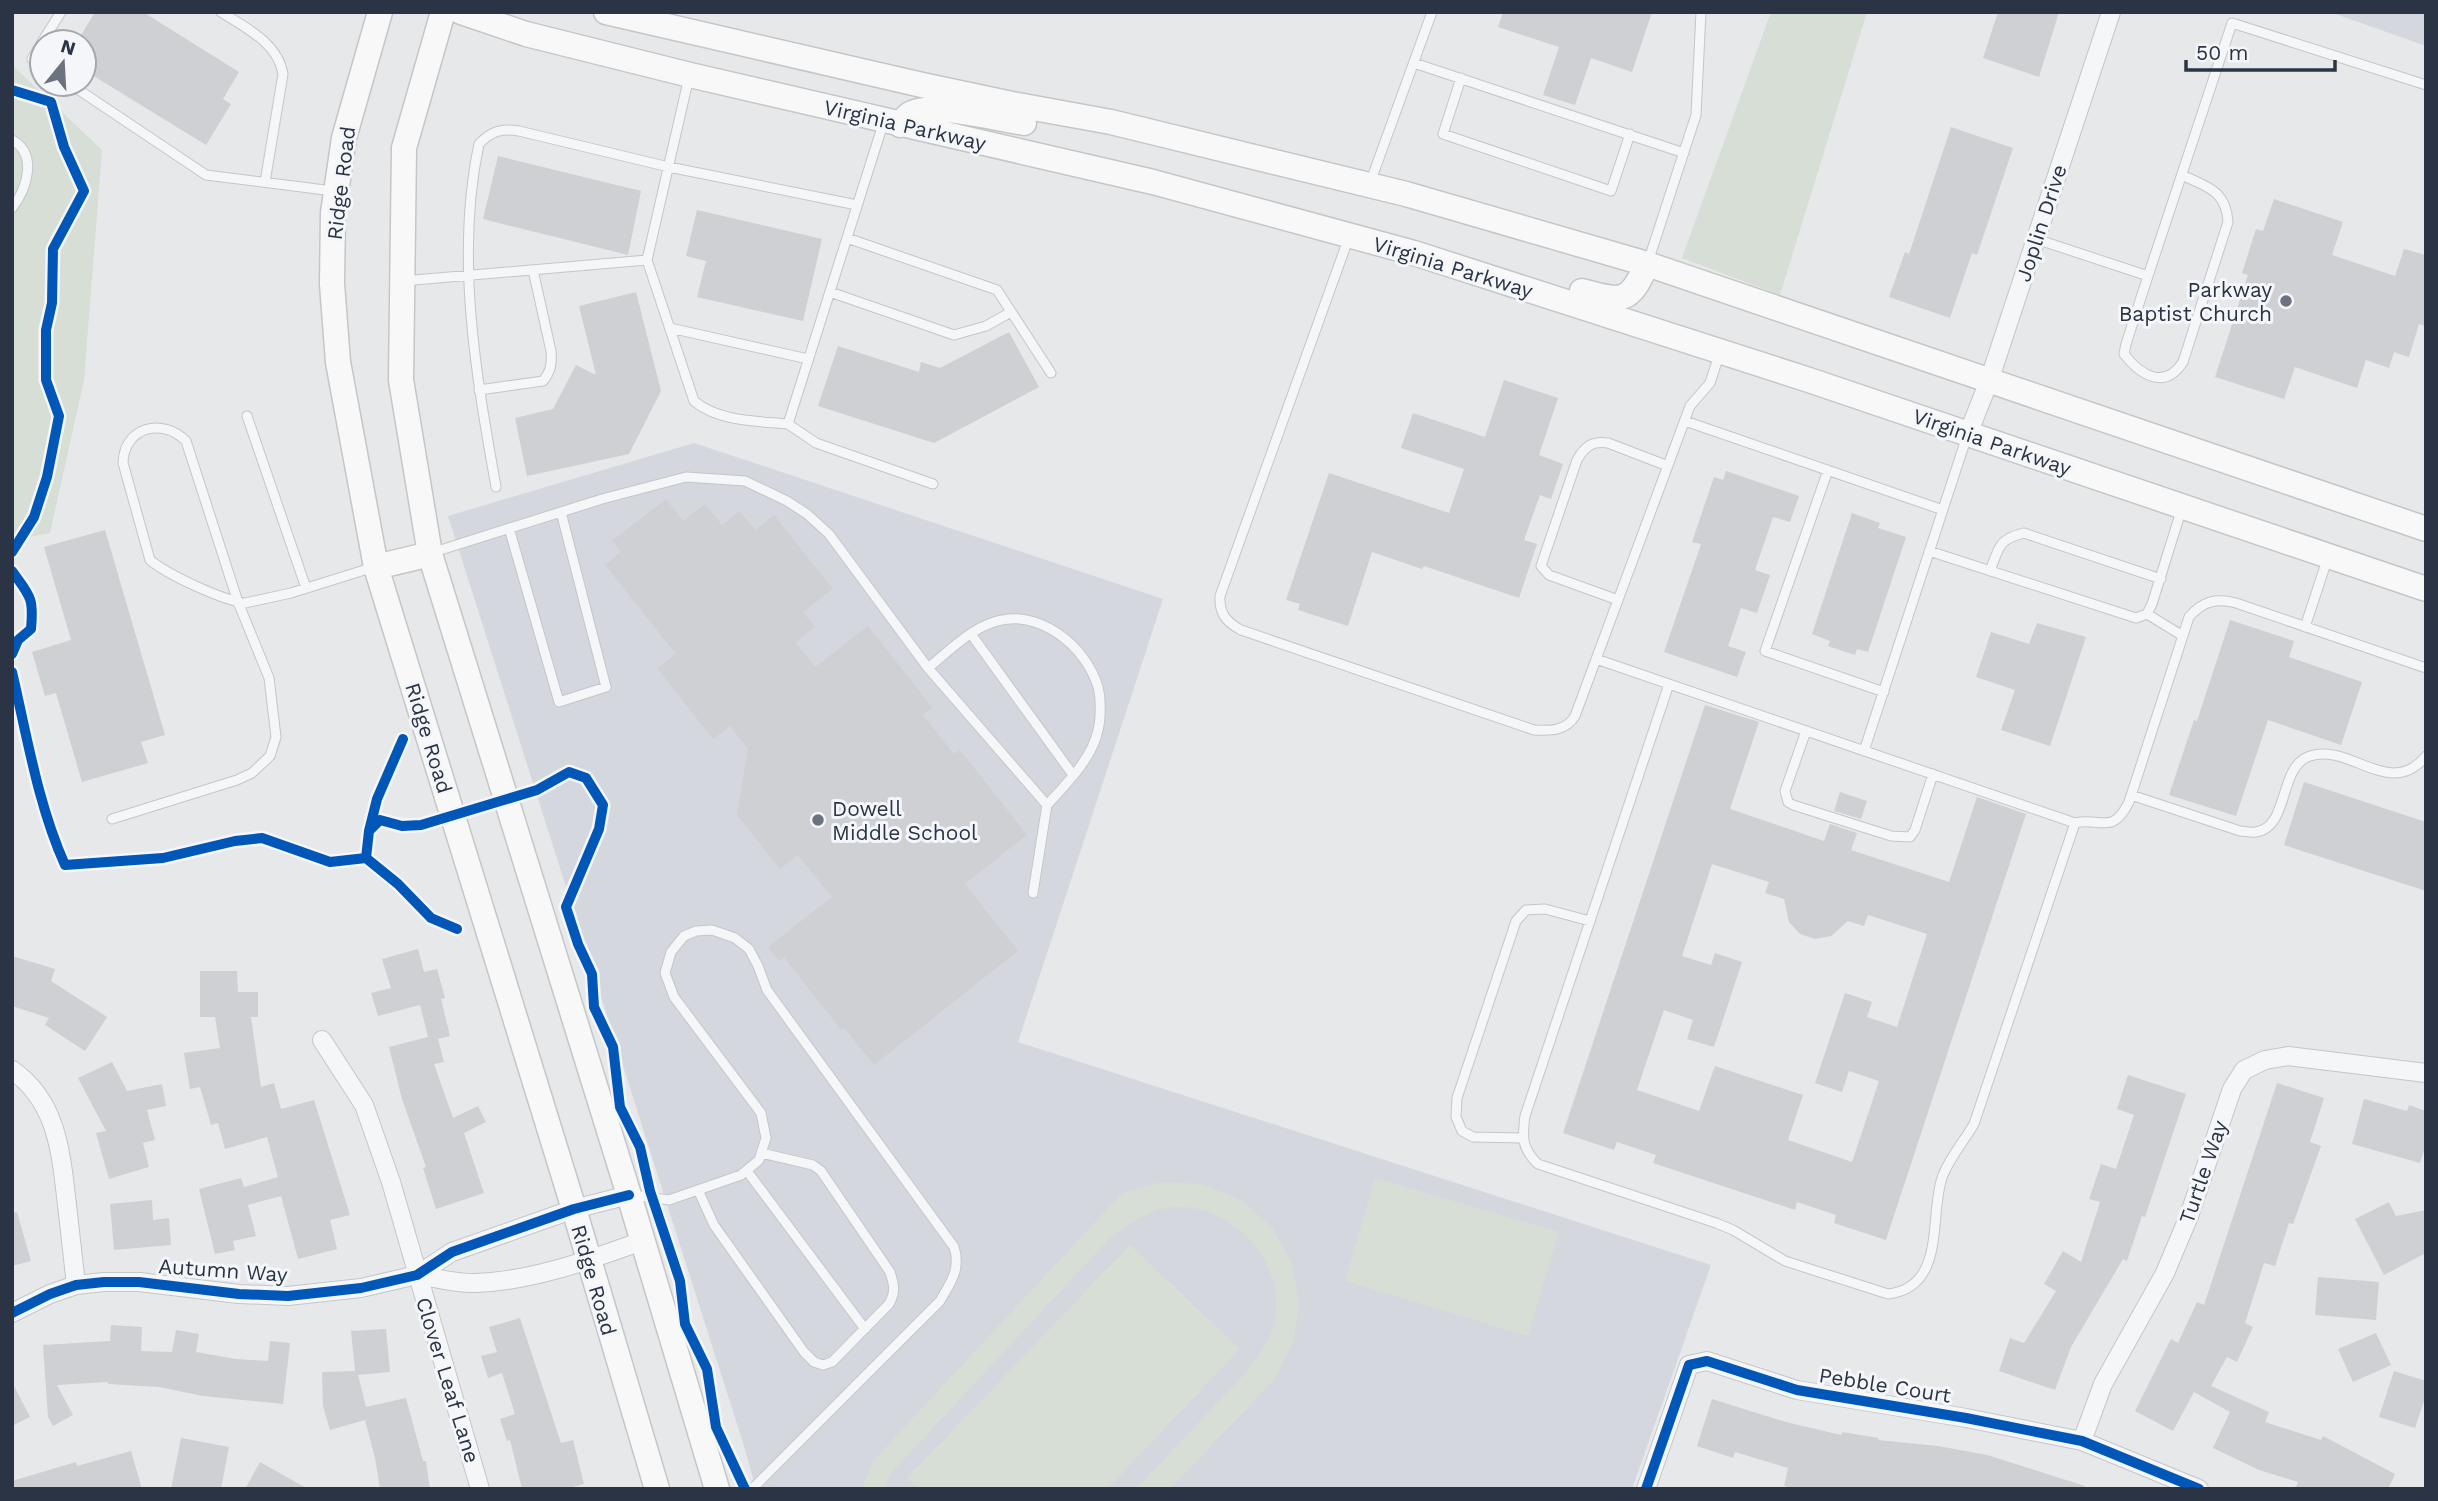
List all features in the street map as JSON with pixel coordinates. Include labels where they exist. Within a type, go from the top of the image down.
[{"type":"main road","name":"Ridge Road","points":[[380,12],[344,138],[333,213],[332,284],[338,362],[376,567],[574,1209],[657,1489]]},
{"type":"main road","points":[[443,12],[404,148],[401,380],[430,554],[629,1195],[717,1489]]},
{"type":"main road","name":"Virginia Parkway","points":[[461,12],[526,33],[690,75],[1103,170],[1350,235],[1720,351],[2426,589]]},
{"type":"main road","name":"Virginia Parkway","points":[[606,12],[986,99],[1111,122],[1370,185],[1647,264],[2423,525]]},
{"type":"main road","points":[[892,123],[910,113],[926,109],[948,110],[1088,134],[1111,122]]},
{"type":"main road","points":[[1487,277],[1517,273],[1613,299],[1629,296],[1647,264]]},
{"type":"main road","points":[[376,567],[430,554]]},
{"type":"main road","points":[[627,1391],[652,1434],[667,1489]]},
{"type":"street","name":"Joplin Drive","points":[[1968,434],[1989,381],[2111,12]]},
{"type":"street","name":"Clover Leaf Lane","points":[[322,1040],[364,1105],[391,1182],[480,1489]]},
{"type":"street","name":"Turtle Way","points":[[2082,1441],[2104,1384],[2165,1273],[2189,1216],[2232,1089],[2245,1070],[2265,1060],[2288,1056],[2426,1073]]},
{"type":"street","points":[[12,1070],[25,1079],[47,1108],[60,1143],[76,1285]]},
{"type":"street","name":"Autumn Way","points":[[12,1313],[50,1294],[76,1285],[104,1282],[139,1282],[239,1294],[288,1296],[360,1288],[417,1275],[452,1252],[574,1209],[629,1195]]},
{"type":"street","name":"Autumn Way","points":[[417,1275],[474,1283],[522,1277],[588,1261],[642,1241]]},
{"type":"street","name":"Pebble Court","points":[[1646,1489],[1689,1365],[1707,1361],[1797,1390],[1966,1418],[2082,1441],[2199,1489]]},
{"type":"lane","points":[[51,28],[61,12]]},
{"type":"lane","points":[[221,12],[258,36],[271,48],[281,63],[283,74],[265,182]]},
{"type":"lane","points":[[1370,185],[1432,12]]},
{"type":"lane","points":[[1647,264],[1696,115],[1701,12]]},
{"type":"lane","points":[[2182,175],[2214,190],[2222,198],[2228,212],[2228,222],[2183,362],[2175,375],[2166,379],[2134,367],[2124,354],[2148,276],[2232,23],[2426,85]]},
{"type":"lane","points":[[1414,63],[1684,153]]},
{"type":"lane","points":[[690,75],[647,260],[694,401],[706,411],[738,419],[788,424],[816,443],[933,484]]},
{"type":"lane","points":[[1461,78],[1443,134],[1611,191],[1630,134]]},
{"type":"lane","points":[[91,98],[206,175],[336,191]]},
{"type":"lane","points":[[788,424],[857,205],[892,123]]},
{"type":"lane","points":[[496,487],[479,390],[469,275],[469,219],[479,144],[498,130],[519,131],[669,167],[857,205]]},
{"type":"lane","points":[[12,140],[27,154],[28,166],[26,183],[12,208]]},
{"type":"lane","points":[[1350,235],[1220,596],[1222,613],[1241,630],[1534,730],[1549,731],[1566,726],[1572,721],[1690,406],[1710,383],[1720,351]]},
{"type":"lane","points":[[847,238],[997,290],[1051,373]]},
{"type":"lane","points":[[2036,239],[2148,276]]},
{"type":"lane","points":[[401,281],[647,260]]},
{"type":"lane","points":[[479,390],[543,381],[549,374],[552,364],[551,351],[533,270]]},
{"type":"lane","points":[[830,292],[954,335],[986,326],[1011,312]]},
{"type":"lane","points":[[670,328],[808,359]]},
{"type":"lane","points":[[247,416],[306,588]]},
{"type":"lane","points":[[1685,421],[1943,510]]},
{"type":"lane","points":[[112,819],[252,773],[270,756],[276,737],[269,678],[238,602],[187,441],[170,431],[142,429],[127,442],[123,463],[150,560],[159,568],[238,602],[245,603],[376,567]]},
{"type":"lane","points":[[1864,751],[1968,434]]},
{"type":"lane","points":[[1618,600],[1549,575],[1542,566],[1577,460],[1586,446],[1597,442],[1608,443],[1668,466]]},
{"type":"lane","points":[[1828,470],[1765,651],[1884,692]]},
{"type":"lane","points":[[430,554],[561,512],[686,477],[746,481],[787,501],[807,514],[829,534],[928,668],[1047,805]]},
{"type":"lane","points":[[1930,551],[2136,618],[2147,614],[2161,579],[2183,507]]},
{"type":"lane","points":[[509,528],[559,702],[583,695],[606,687],[561,512]]},
{"type":"lane","points":[[1990,571],[2001,543],[2010,536],[2024,533],[2161,579]]},
{"type":"lane","points":[[2305,627],[2329,556]]},
{"type":"lane","points":[[1596,659],[2075,823],[2111,823],[2124,813],[2189,617],[2203,603],[2222,600],[2426,668]]},
{"type":"lane","points":[[2147,614],[2183,636]]},
{"type":"lane","points":[[928,668],[971,634],[995,621],[1031,621],[1056,632],[1074,648],[1093,676],[1100,701],[1099,728],[1095,740],[1073,775],[1047,805],[1033,893]]},
{"type":"lane","points":[[971,634],[1073,775]]},
{"type":"lane","points":[[1669,684],[1525,1116],[1522,1139],[1524,1149],[1538,1164],[1716,1223],[1785,1261],[1881,1293],[1904,1290],[1923,1272],[1931,1255],[1942,1177],[1954,1153],[1974,1124],[2075,823]]},
{"type":"lane","points":[[1806,731],[1785,791],[1788,802],[1793,805],[1891,836],[1910,837],[1915,830],[1933,774]]},
{"type":"lane","points":[[2132,795],[2240,831],[2256,832],[2267,828],[2275,820],[2291,775],[2301,761],[2310,756],[2333,755],[2385,772],[2403,774],[2426,756]]},
{"type":"lane","points":[[1522,1139],[1473,1137],[1462,1131],[1456,1117],[1457,1098],[1516,921],[1526,910],[1545,909],[1590,921]]},
{"type":"lane","points":[[629,1195],[669,1200],[732,1179],[759,1160],[766,1138],[761,1113],[674,997],[665,973],[671,952],[684,936],[696,931],[712,930],[736,939],[749,949],[767,990],[954,1247],[957,1256],[956,1273],[940,1301],[752,1489]]},
{"type":"lane","points":[[698,1190],[714,1225],[804,1352],[814,1362],[822,1365],[832,1363],[893,1297],[895,1286],[890,1272],[821,1171],[813,1165],[761,1153]]},
{"type":"lane","points":[[747,1171],[864,1329]]},
{"type":"shaded area","points":[[1771,12],[1867,12],[1780,295],[1682,258]]},
{"type":"shaded area","points":[[2330,12],[2426,12],[2426,46]]},
{"type":"shaded area","points":[[12,65],[28,80],[28,98],[47,98],[102,150],[84,380],[50,533],[12,540]]},
{"type":"shaded area","name":"Dowell Middle School","points":[[694,443],[1163,599],[1018,1042],[1711,1265],[1632,1489],[756,1489],[448,516]]},
{"type":"shaded area","points":[[1375,1178],[1559,1232],[1528,1336],[1345,1281]]},
{"type":"shaded area","points":[[1161,1182],[1202,1184],[1241,1200],[1272,1227],[1292,1263],[1299,1303],[1293,1344],[1274,1380],[1170,1489],[1136,1489],[1253,1364],[1269,1337],[1276,1313],[1275,1288],[1267,1265],[1254,1245],[1236,1228],[1215,1215],[1192,1208],[1167,1208],[1151,1212],[1111,1237],[889,1475],[886,1489],[862,1489],[873,1461],[1122,1193]]},
{"type":"shaded area","points":[[1130,1245],[1240,1349],[1107,1489],[919,1489],[907,1478]]},
{"type":"building","points":[[95,12],[143,12],[239,72],[223,99],[231,104],[206,145],[98,79],[98,28],[85,28]]},
{"type":"building","points":[[1503,12],[1652,12],[1632,72],[1591,58],[1575,105],[1543,95],[1559,47],[1498,27]]},
{"type":"building","points":[[1998,12],[2059,12],[2039,77],[1983,58]]},
{"type":"building","points":[[1951,127],[2013,148],[1977,255],[1972,253],[1950,318],[1889,297],[1905,252],[1909,254]]},
{"type":"building","points":[[498,156],[641,191],[628,255],[483,219]]},
{"type":"building","name":"Parkway Baptist Church","points":[[2274,199],[2343,222],[2332,255],[2395,276],[2404,249],[2426,255],[2426,326],[2419,324],[2409,357],[2394,352],[2389,368],[2366,360],[2357,388],[2295,367],[2284,399],[2215,377],[2248,275],[2242,273],[2256,229],[2263,231]]},
{"type":"building","points":[[697,210],[822,239],[803,321],[697,297],[706,261],[686,256]]},
{"type":"building","points":[[636,292],[661,391],[629,454],[527,476],[515,418],[553,409],[576,365],[596,375],[579,306]]},
{"type":"building","points":[[1009,332],[1039,387],[934,443],[818,406],[838,346],[919,372],[921,362],[940,368]]},
{"type":"building","points":[[1504,380],[1558,398],[1539,455],[1563,464],[1551,499],[1540,495],[1524,540],[1537,544],[1519,598],[1424,566],[1422,569],[1372,552],[1348,626],[1298,610],[1300,604],[1286,600],[1329,473],[1449,513],[1464,469],[1401,448],[1413,413],[1485,437]]},
{"type":"building","points":[[1726,471],[1799,496],[1790,522],[1773,517],[1755,570],[1770,575],[1757,613],[1741,608],[1728,646],[1746,652],[1737,677],[1664,652],[1701,544],[1692,542],[1714,477],[1723,480]]},
{"type":"building","points":[[666,499],[683,521],[705,504],[722,525],[740,511],[755,530],[774,515],[833,589],[803,612],[815,627],[795,642],[815,667],[868,626],[932,707],[923,715],[954,754],[960,750],[1027,835],[965,884],[1018,951],[874,1065],[844,1028],[841,1030],[784,957],[779,961],[768,947],[832,897],[798,855],[780,869],[737,815],[748,749],[730,726],[713,739],[657,668],[676,654],[605,565],[621,552],[612,541]]},
{"type":"building","points":[[1852,513],[1880,523],[1878,528],[1906,537],[1868,652],[1857,649],[1855,655],[1828,646],[1830,641],[1812,634]]},
{"type":"building","points":[[105,530],[165,735],[141,742],[148,763],[82,782],[56,693],[45,696],[32,652],[71,640],[44,547]]},
{"type":"building","points":[[2230,620],[2294,641],[2289,657],[2362,682],[2341,745],[2268,720],[2236,816],[2169,795]]},
{"type":"building","points":[[2037,623],[2086,637],[2050,746],[2001,730],[2015,690],[1976,677],[1991,632],[2029,644]]},
{"type":"building","points":[[1705,705],[1759,722],[1730,809],[1824,841],[1830,824],[1857,833],[1851,850],[1949,882],[1977,797],[2026,814],[1886,1240],[1834,1223],[1836,1215],[1797,1202],[1795,1210],[1653,1163],[1656,1155],[1617,1142],[1614,1150],[1563,1133]],"holes":[[[1712,864],[1769,882],[1765,893],[1784,899],[1789,922],[1800,934],[1815,939],[1831,936],[1848,921],[1864,926],[1868,915],[1927,934],[1897,1027],[1867,1017],[1872,1002],[1845,993],[1815,1083],[1842,1092],[1849,1071],[1879,1081],[1852,1162],[1788,1140],[1803,1095],[1715,1066],[1699,1111],[1637,1090],[1664,1010],[1693,1020],[1687,1039],[1714,1047],[1742,962],[1715,953],[1711,965],[1682,956]]]},
{"type":"building","points":[[2304,782],[2426,822],[2426,891],[2284,845]]},
{"type":"building","points":[[1840,792],[1867,801],[1861,819],[1834,811]]},
{"type":"building","points":[[418,949],[424,972],[437,969],[445,998],[441,999],[450,1036],[438,1039],[444,1062],[434,1064],[453,1118],[478,1106],[486,1122],[464,1133],[484,1193],[436,1209],[389,1047],[428,1037],[420,1005],[378,1016],[371,993],[391,988],[382,959]]},
{"type":"building","points":[[12,956],[55,969],[51,981],[107,1017],[85,1051],[45,1025],[49,1018],[12,1006]]},
{"type":"building","points":[[200,971],[237,971],[238,992],[258,992],[258,1017],[251,1017],[261,1087],[274,1083],[281,1109],[314,1100],[350,1215],[330,1220],[337,1249],[298,1259],[281,1196],[248,1205],[256,1236],[233,1241],[235,1250],[215,1254],[199,1189],[241,1178],[244,1187],[278,1177],[267,1137],[225,1149],[218,1123],[211,1125],[200,1087],[190,1089],[184,1053],[220,1048],[215,1017],[200,1017]]},
{"type":"building","points":[[112,1062],[127,1091],[162,1084],[166,1106],[147,1110],[155,1140],[143,1143],[149,1167],[109,1179],[96,1133],[106,1131],[78,1078]]},
{"type":"building","points":[[2128,1075],[2186,1094],[2145,1217],[2142,1216],[2127,1261],[2123,1259],[2071,1347],[2055,1390],[1999,1371],[2010,1338],[2024,1343],[2056,1291],[2044,1284],[2063,1251],[2081,1262],[2100,1202],[2089,1199],[2101,1164],[2116,1169],[2134,1115],[2117,1109]]},
{"type":"building","points":[[2277,1083],[2324,1098],[2310,1142],[2321,1146],[2293,1224],[2289,1223],[2275,1266],[2264,1263],[2245,1323],[2253,1327],[2237,1362],[2227,1357],[2211,1386],[2269,1412],[2265,1422],[2321,1440],[2323,1436],[2395,1474],[2388,1489],[2295,1489],[2298,1482],[2259,1470],[2213,1448],[2230,1412],[2194,1392],[2173,1431],[2135,1411],[2171,1339],[2178,1343],[2197,1302],[2204,1305]]},
{"type":"building","points":[[2364,1099],[2407,1111],[2409,1105],[2426,1111],[2426,1144],[2420,1163],[2352,1144]]},
{"type":"building","points":[[152,1200],[153,1220],[169,1218],[171,1245],[114,1250],[110,1204]]},
{"type":"building","points":[[2389,1202],[2396,1216],[2426,1210],[2426,1253],[2384,1275],[2355,1219]]},
{"type":"building","points":[[17,1212],[31,1261],[12,1266],[12,1213]]},
{"type":"building","points":[[2318,1277],[2379,1282],[2376,1320],[2315,1315]]},
{"type":"building","points":[[520,1318],[561,1443],[573,1440],[584,1484],[565,1489],[522,1489],[510,1440],[507,1441],[500,1419],[515,1414],[502,1373],[488,1378],[481,1356],[497,1352],[489,1327]]},
{"type":"building","points":[[111,1325],[142,1327],[141,1351],[172,1352],[176,1330],[199,1334],[196,1352],[236,1359],[268,1361],[270,1341],[290,1343],[283,1404],[108,1382],[57,1385],[73,1415],[53,1426],[48,1417],[43,1345],[110,1341]]},
{"type":"building","points":[[386,1329],[390,1372],[358,1375],[366,1407],[406,1398],[423,1461],[426,1461],[430,1489],[380,1489],[365,1420],[330,1430],[323,1406],[322,1372],[355,1371],[351,1331]]},
{"type":"building","points":[[2376,1333],[2391,1365],[2353,1382],[2338,1349]]},
{"type":"building","points":[[2394,1371],[2426,1381],[2426,1395],[2415,1428],[2379,1417]]},
{"type":"building","points":[[12,1382],[30,1417],[12,1426]]},
{"type":"building","points":[[1712,1399],[1786,1422],[1841,1435],[1842,1432],[1879,1438],[1878,1440],[1938,1446],[1987,1455],[2085,1486],[2085,1489],[1795,1489],[1784,1486],[1788,1468],[1735,1452],[1733,1458],[1697,1446]]},
{"type":"building","points":[[181,1438],[229,1447],[221,1489],[171,1489]]},
{"type":"building","points":[[131,1451],[142,1489],[12,1489],[12,1481],[76,1462],[77,1466]]},
{"type":"building","points":[[260,1462],[308,1489],[245,1489]]},
{"type":"cycle path","points":[[12,90],[51,102],[64,147],[84,191],[53,249],[52,303],[46,330],[46,380],[59,416],[47,477],[34,517],[12,552]]},
{"type":"cycle path","points":[[12,571],[27,592],[32,610],[31,629],[18,640],[12,654]]},
{"type":"cycle path","points":[[12,672],[40,794],[65,865],[163,858],[235,841],[262,838],[330,862],[366,858],[398,884],[431,918],[457,929]]},
{"type":"cycle path","points":[[369,831],[377,799],[403,739]]},
{"type":"cycle path","points":[[366,858],[369,831],[380,820],[402,826],[421,825],[537,790],[569,772],[586,778],[603,805],[599,829],[566,907],[578,944],[592,974],[594,1007],[613,1047],[620,1107],[640,1147],[650,1191],[680,1281],[685,1324],[707,1369],[716,1427],[745,1489]]},
{"type":"cycle path","points":[[12,1313],[50,1294],[76,1285],[104,1282],[139,1282],[239,1294],[288,1296],[361,1288],[417,1275],[452,1252],[574,1209],[629,1195]]},
{"type":"cycle path","points":[[1646,1489],[1689,1365],[1707,1361],[1797,1390],[1966,1418],[2082,1441],[2199,1489]]},
{"type":"place","name":"Parkway Baptist Church","points":[[2286,301]]},
{"type":"place","name":"Dowell Middle School","points":[[818,820]]}]
